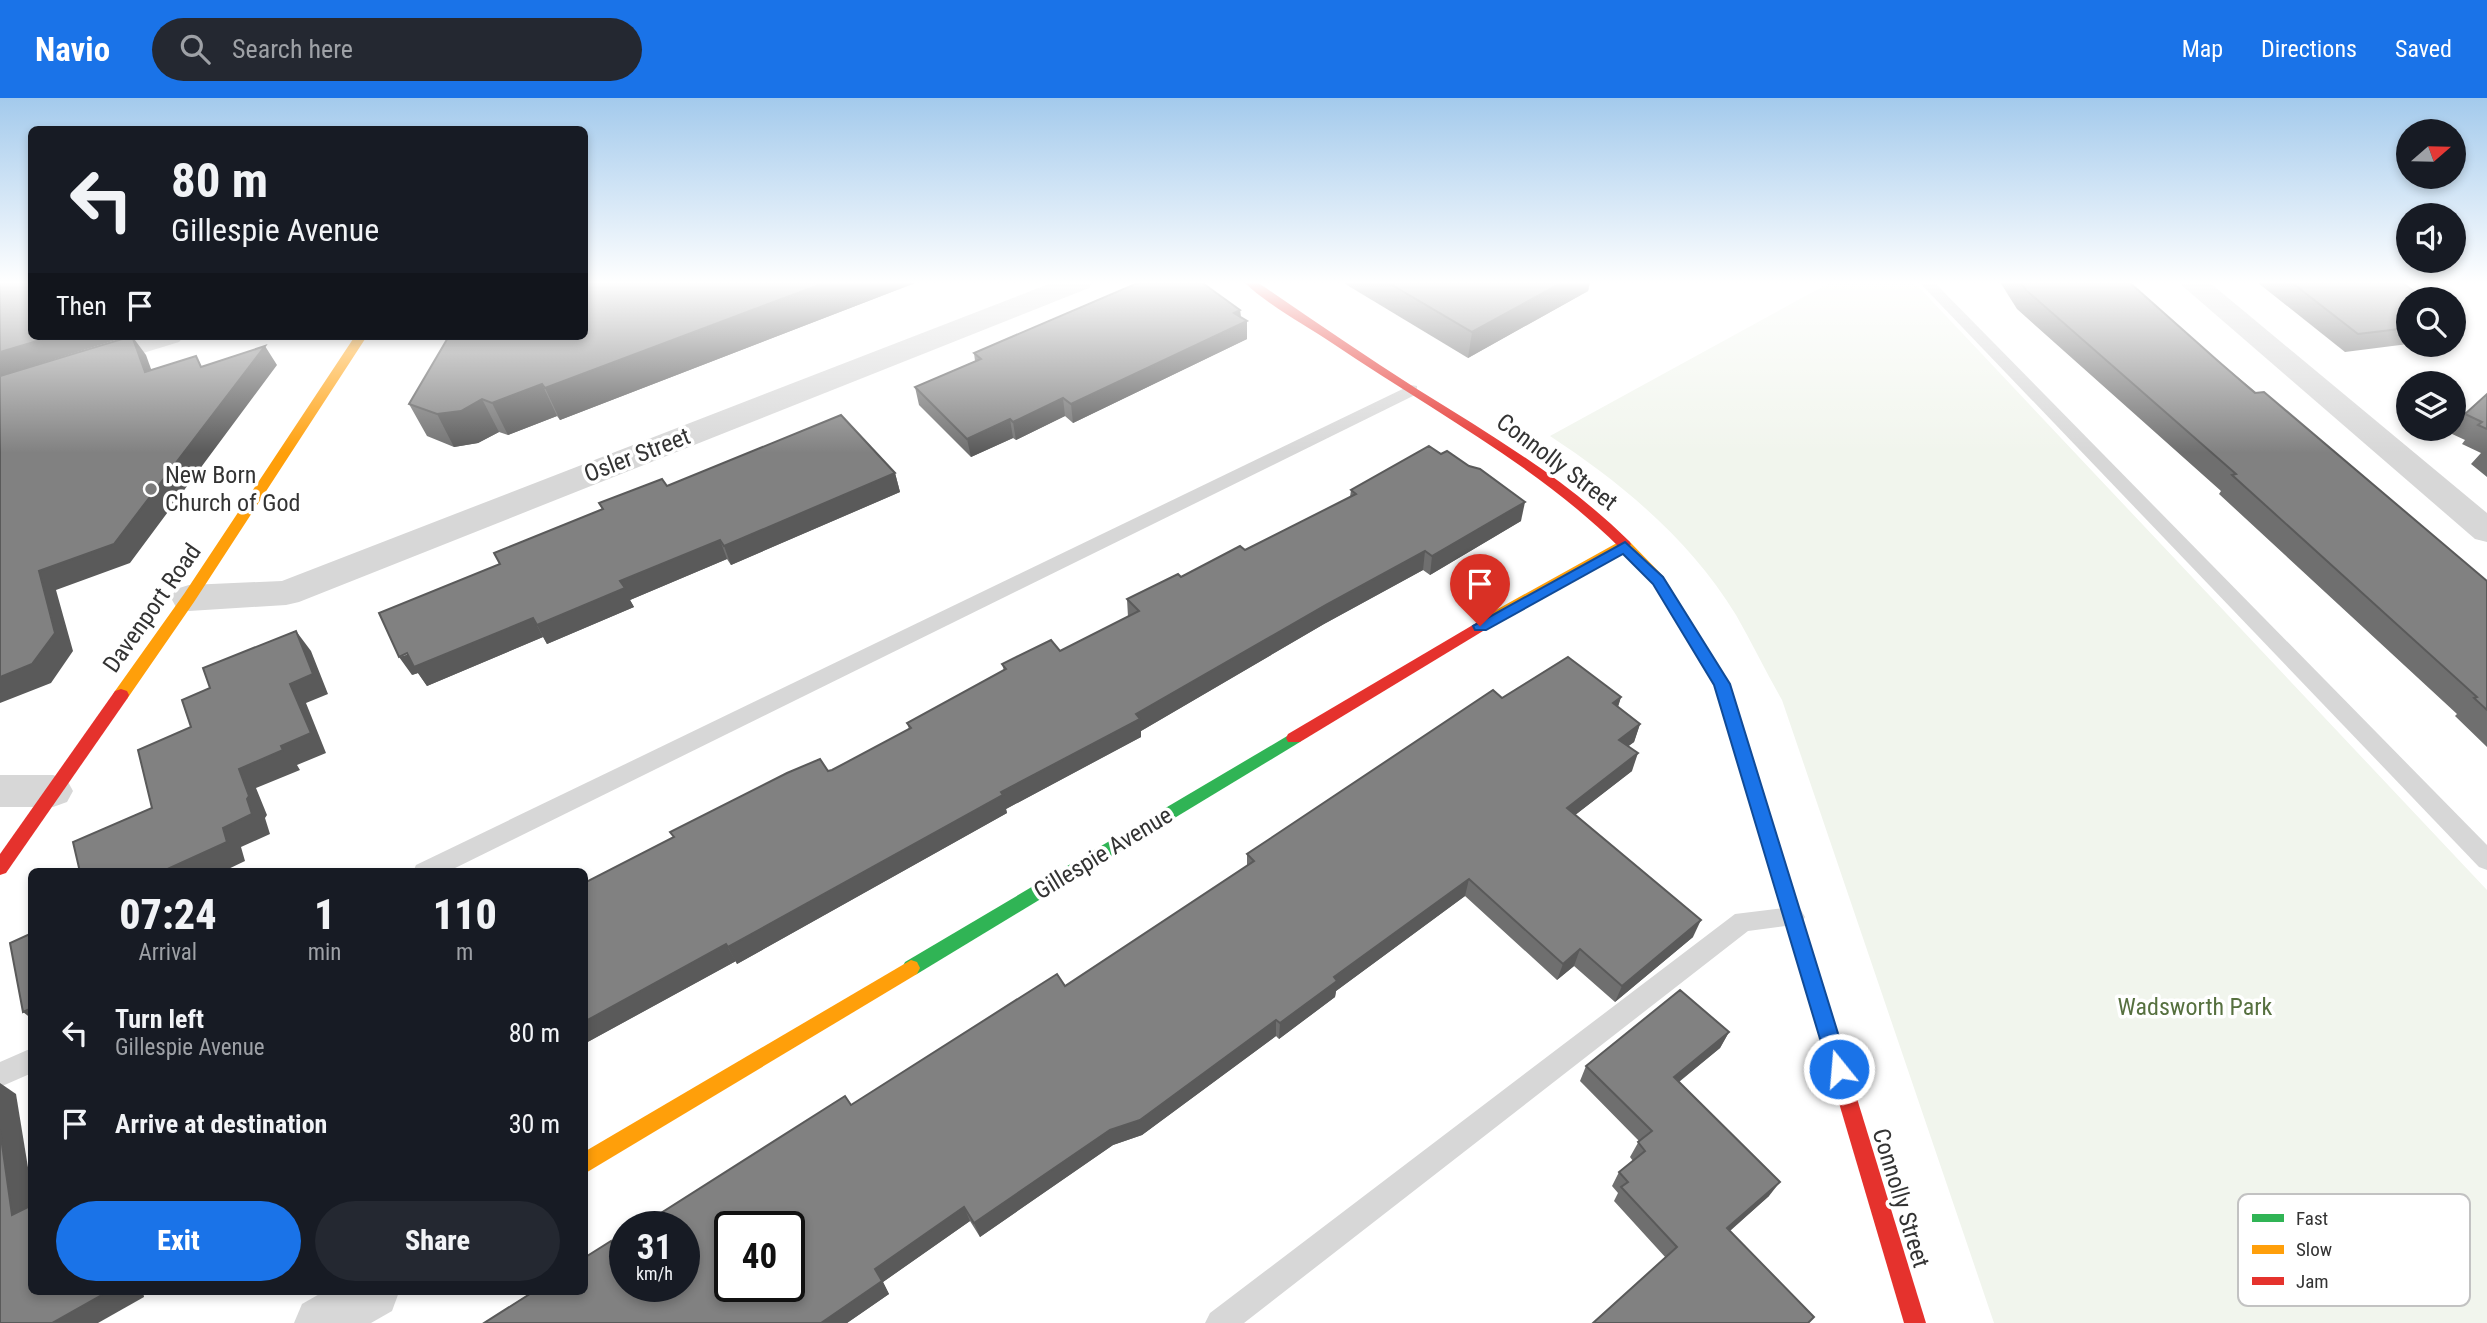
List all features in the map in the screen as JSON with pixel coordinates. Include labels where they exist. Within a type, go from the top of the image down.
[{"type":"street","name":"Osler Street","points":[[189,598],[286,593],[933,339]]},
{"type":"street","name":"Connolly Street","points":[[1335,339],[1411,390],[1473,427],[1592,510],[1658,580],[1722,684],[1915,1323]]},
{"type":"street","points":[[2260,339],[2487,531]]},
{"type":"street","points":[[0,388],[156,340]]},
{"type":"street","name":"Davenport Road","points":[[0,868],[189,598],[358,340]]},
{"type":"street","name":"Gillespie Avenue","points":[[588,1162],[1527,598],[1625,547]]},
{"type":"street","points":[[0,791],[53,791]]},
{"type":"street","points":[[321,1323],[368,1295]]},
{"type":"lane","points":[[1981,339],[2487,860]]},
{"type":"lane","points":[[432,868],[1411,390]]},
{"type":"lane","points":[[1220,1323],[1743,921],[1793,917]]},
{"type":"lane","points":[[0,1075],[28,1062]]},
{"type":"green space","name":"Wadsworth Park","points":[[1727,339],[1968,339],[2487,890],[2487,1323],[1994,1323],[1782,700],[1736,615],[1698,562],[1629,494],[1550,436]]},
{"type":"building","points":[[0,339],[40,340],[0,352]]},
{"type":"building","points":[[675,339],[545,388],[542,384],[492,403],[482,399],[461,411],[437,414],[409,404],[447,340]]},
{"type":"building","points":[[1006,339],[1208,339],[1071,404],[1063,398],[1013,422],[1010,419],[967,439],[915,387],[981,359],[974,353]]},
{"type":"building","points":[[2082,339],[2194,339],[2255,393],[2264,392],[2487,581],[2487,710],[2474,698],[2477,697],[2232,475],[2236,474]]},
{"type":"building","points":[[119,340],[133,340],[145,372],[196,356],[201,367],[265,346],[114,544],[39,571],[55,633],[32,664],[0,677],[0,376]]},
{"type":"building","points":[[2487,394],[2487,429],[2478,425],[2482,422],[2466,413]]},
{"type":"building","points":[[841,415],[895,473],[724,546],[720,540],[620,581],[625,588],[537,625],[533,618],[414,667],[407,653],[399,657],[379,613],[500,564],[494,553],[603,509],[599,503],[662,479],[667,486]]},
{"type":"building","points":[[1429,446],[1441,454],[1447,451],[1469,466],[1480,469],[1525,502],[1432,556],[1425,551],[1326,605],[1136,714],[1140,719],[1001,792],[1003,795],[728,947],[726,944],[588,1020],[588,881],[674,837],[670,832],[787,773],[820,759],[828,771],[832,770],[911,728],[907,723],[1006,669],[1002,664],[1051,640],[1060,651],[1139,611],[1127,599],[1178,574],[1181,577],[1240,546],[1245,550],[1356,494],[1351,490]]},
{"type":"building","points":[[296,631],[313,674],[290,684],[311,733],[281,746],[283,750],[239,769],[249,796],[247,799],[252,814],[223,828],[227,842],[170,868],[79,868],[73,842],[152,808],[138,750],[191,727],[182,700],[210,688],[203,668]]},
{"type":"building","points":[[1568,657],[1621,697],[1613,703],[1640,724],[1619,740],[1638,753],[1567,808],[1701,920],[1622,986],[1580,949],[1563,964],[1469,879],[1334,977],[1337,981],[1280,1023],[1276,1020],[1140,1120],[1110,1130],[974,1223],[964,1207],[875,1269],[882,1281],[821,1323],[484,1323],[528,1295],[588,1295],[588,1255],[609,1242],[609,1302],[700,1302],[700,1211],[664,1211],[845,1096],[851,1105],[1057,974],[1065,986],[1254,861],[1247,854],[1493,690],[1502,698]]},
{"type":"building","points":[[28,935],[28,1010],[23,1012],[10,943]]},
{"type":"building","points":[[1680,990],[1729,1032],[1674,1077],[1780,1182],[1727,1228],[1814,1317],[1808,1323],[1593,1323],[1677,1247],[1621,1187],[1628,1182],[1619,1172],[1645,1151],[1638,1142],[1652,1131],[1586,1066]]},
{"type":"building","points":[[0,1130],[12,1215],[28,1207],[28,1295],[102,1295],[52,1323],[0,1323]]},
{"type":"traffic: fast","points":[[911,968],[1294,738]]},
{"type":"traffic: slow","points":[[121,695],[189,598],[358,340]]},
{"type":"traffic: slow","points":[[1624,544],[1658,580],[1722,684],[1814,988]]},
{"type":"traffic: slow","points":[[1483,624],[1625,547]]},
{"type":"traffic: slow","points":[[588,1162],[911,968]]},
{"type":"traffic: jam","points":[[1335,339],[1549,479],[1624,544]]},
{"type":"traffic: jam","points":[[1294,738],[1483,624]]},
{"type":"traffic: jam","points":[[0,868],[121,695]]},
{"type":"traffic: jam","points":[[1814,988],[1915,1323]]},
{"type":"place","name":"New Born Church of God","points":[[151,489]]},
{"type":"route","points":[[1480,626],[1527,598],[1625,547],[1658,580],[1689,626],[1722,684],[1839,1069]]}]
